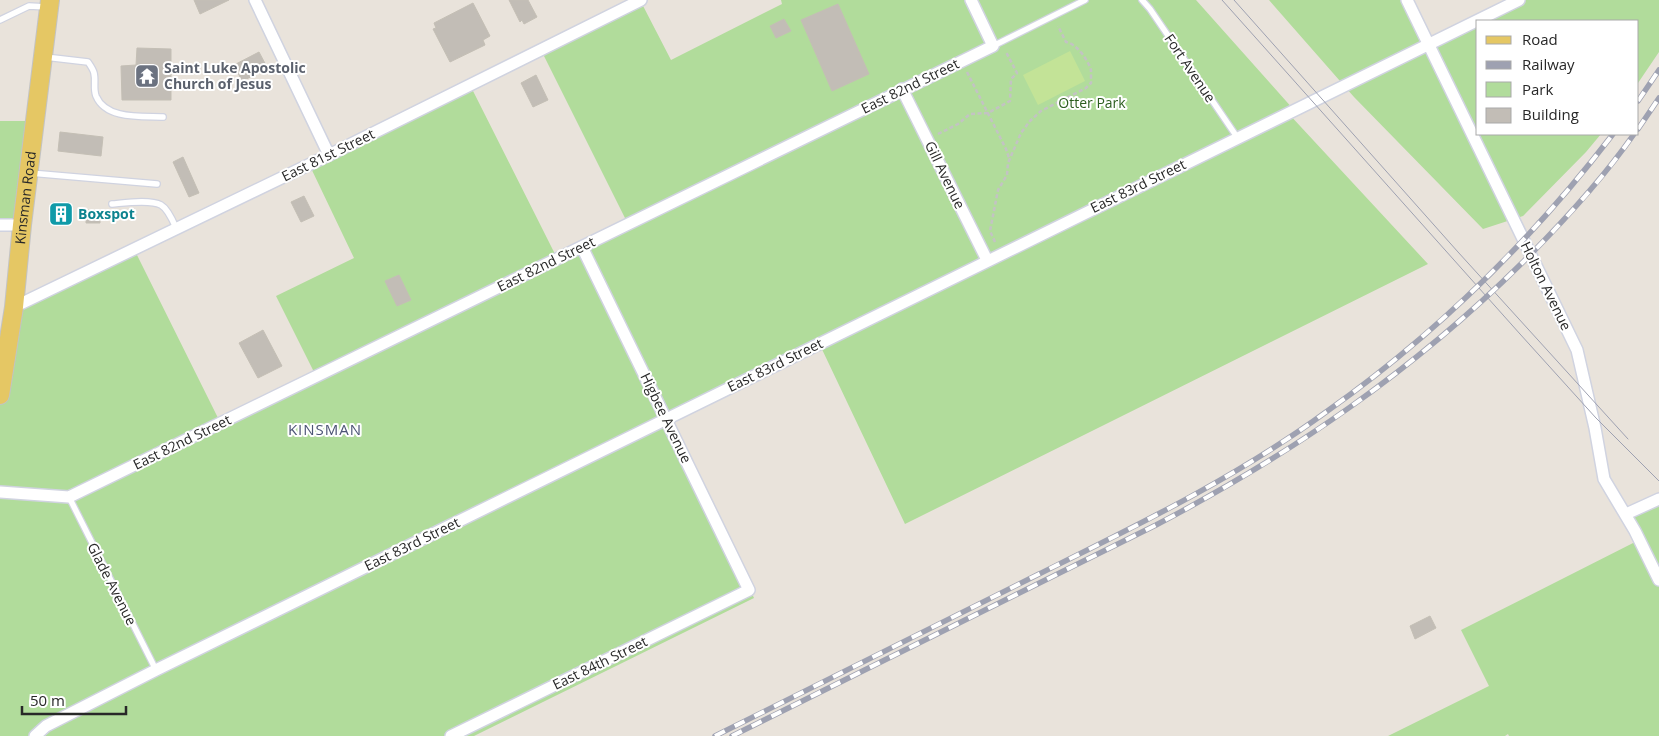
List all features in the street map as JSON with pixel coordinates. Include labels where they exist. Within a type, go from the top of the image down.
[{"type":"main road","name":"Kinsman Road","points":[[0,395],[14,307],[28,173],[50,3]]},
{"type":"street","points":[[255,0],[330,154]]},
{"type":"street","name":"East 81st Street","points":[[14,307],[330,154],[641,0]]},
{"type":"street","points":[[971,0],[994,46]]},
{"type":"street","name":"Holton Avenue","points":[[1407,0],[1577,350],[1595,428],[1604,479],[1608,489],[1626,514],[1659,580]]},
{"type":"street","name":"East 83rd Street","points":[[1478,20],[1519,0]]},
{"type":"street","name":"East 83rd Street","points":[[35,736],[46,726],[156,670],[1476,21]]},
{"type":"street","name":"East 82nd Street","points":[[69,497],[902,89],[994,46]]},
{"type":"street","name":"Gill Avenue","points":[[902,89],[987,260]]},
{"type":"street","points":[[0,225],[22,225]]},
{"type":"street","name":"Higbee Avenue","points":[[582,247],[749,590]]},
{"type":"street","points":[[0,492],[69,497]]},
{"type":"street","points":[[1626,514],[1659,499]]},
{"type":"street","name":"East 84th Street","points":[[451,736],[749,590]]},
{"type":"lane","name":"East 82nd Street","points":[[994,46],[1085,0]]},
{"type":"lane","name":"Fort Avenue","points":[[1142,0],[1237,137]]},
{"type":"lane","points":[[0,20],[29,6],[50,3]]},
{"type":"lane","points":[[43,57],[88,62],[94,72],[93,85],[96,96],[100,103],[111,110],[128,116],[164,117]]},
{"type":"lane","points":[[28,173],[157,184]]},
{"type":"lane","points":[[112,204],[150,202],[160,205],[166,210],[176,228]]},
{"type":"lane","name":"Glade Avenue","points":[[69,497],[156,670]]},
{"type":"path","points":[[995,242],[990,231],[998,190],[1007,175],[1010,158],[1021,133],[1041,111],[1086,88],[1091,83],[1090,70],[1085,57],[1071,43],[1066,42],[1058,26]]},
{"type":"path","points":[[937,135],[958,124],[970,114],[988,113],[1010,101],[1010,79],[1017,74],[1006,52]]},
{"type":"path","points":[[967,72],[1010,158]]},
{"type":"green space","name":"Otter Park","points":[[640,0],[671,60],[782,4],[781,0],[1196,0],[1294,110],[1288,113],[1428,264],[905,524],[819,343],[667,418],[754,598],[474,736],[0,736],[0,395],[14,307],[134,249],[220,422],[316,376],[276,296],[354,258],[309,164],[470,85],[557,258],[628,224],[541,50]]},
{"type":"green space","points":[[1269,0],[1407,0],[1429,43],[1476,20],[1476,135],[1600,135],[1523,216],[1483,229],[1354,97]]},
{"type":"green space","points":[[1517,0],[1659,0],[1659,52],[1639,82],[1639,20],[1476,20]]},
{"type":"green space","points":[[1070,51],[1085,81],[1038,105],[1023,75]]},
{"type":"green space","points":[[0,121],[35,121],[22,225],[0,225]]},
{"type":"green space","points":[[1659,499],[1659,736],[1509,736],[1508,734],[1505,736],[1388,736],[1489,686],[1461,630],[1639,540],[1626,514]]},
{"type":"building","points":[[194,0],[229,0],[200,14]]},
{"type":"building","points":[[509,0],[528,0],[537,17],[524,24],[522,20],[520,22]]},
{"type":"building","points":[[473,3],[490,36],[483,40],[485,45],[450,62],[433,29],[436,28],[434,23]]},
{"type":"building","points":[[838,4],[869,74],[832,91],[801,20]]},
{"type":"building","points":[[784,19],[791,31],[776,38],[770,26]]},
{"type":"building","points":[[137,48],[171,49],[171,100],[122,100],[121,66],[136,65]]},
{"type":"building","points":[[259,52],[268,69],[242,81],[234,65]]},
{"type":"building","points":[[536,75],[548,100],[533,107],[521,83]]},
{"type":"building","points":[[60,132],[103,137],[101,156],[58,151]]},
{"type":"building","points":[[183,157],[199,193],[189,197],[173,162]]},
{"type":"building","points":[[304,196],[314,216],[301,222],[291,202]]},
{"type":"building","points":[[86,210],[100,211],[100,223],[86,223]]},
{"type":"building","points":[[399,275],[411,300],[397,306],[385,281]]},
{"type":"building","points":[[263,330],[282,366],[258,378],[239,343]]},
{"type":"building","points":[[1430,616],[1436,628],[1415,639],[1410,626]]},
{"type":"tram line","points":[[1222,0],[1596,418],[1659,481]]},
{"type":"tram line","points":[[1234,0],[1458,252],[1628,439]]},
{"type":"railway","points":[[1639,100],[1659,70]]},
{"type":"railway","points":[[1639,128],[1659,98]]},
{"type":"railway","points":[[715,736],[1150,518],[1222,479],[1292,436],[1405,351],[1480,284],[1549,211],[1612,135]]},
{"type":"railway","points":[[732,736],[1156,525],[1256,469],[1303,439],[1395,374],[1481,302],[1567,216],[1609,168],[1633,135]]},
{"type":"place","name":"Saint Luke Apostolic Church of Jesus","points":[[147,76]]},
{"type":"place","name":"Boxspot","points":[[61,214]]},
{"type":"district","name":"KINSMAN","points":[[325,430]]}]
